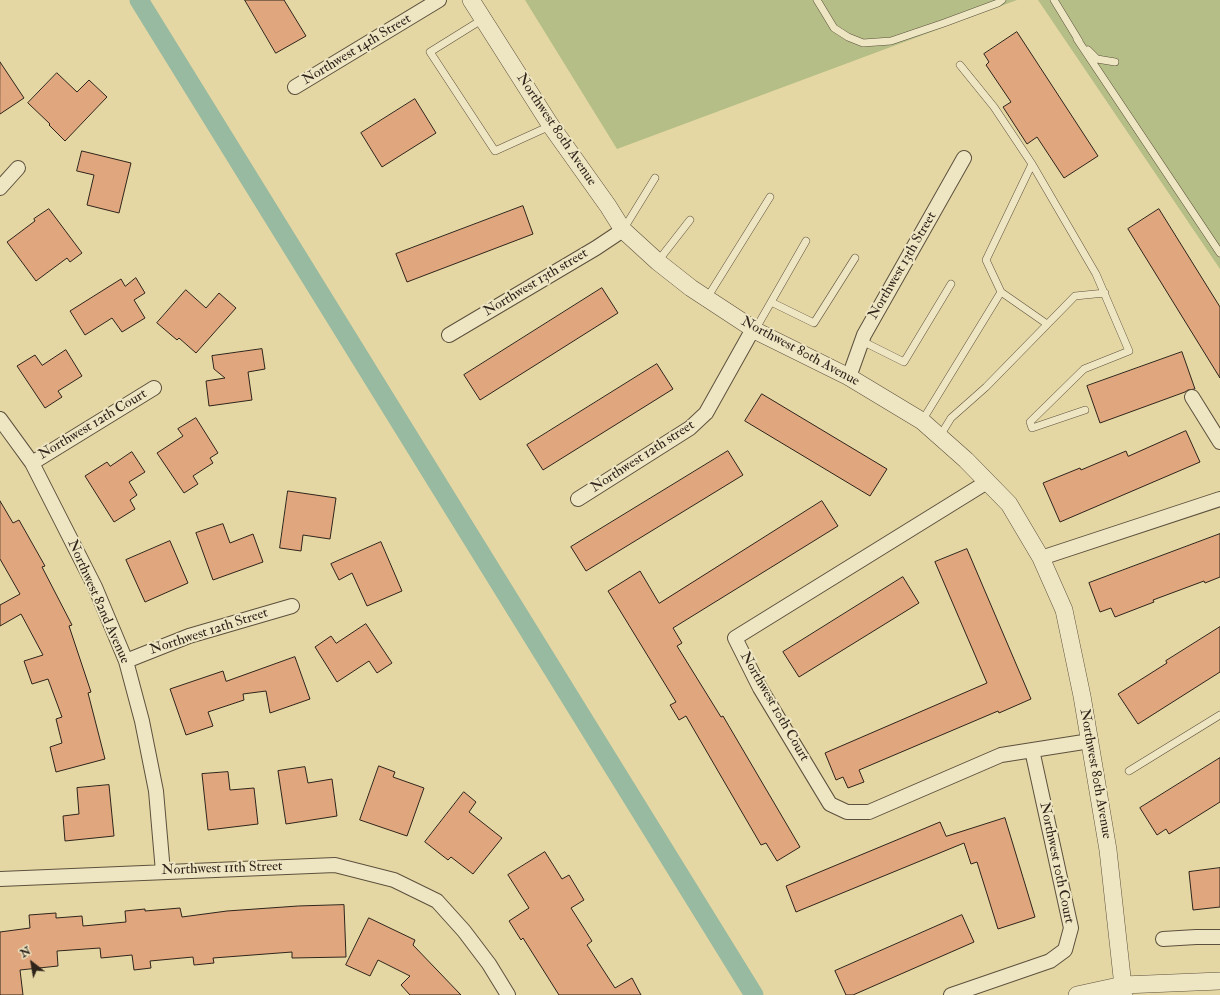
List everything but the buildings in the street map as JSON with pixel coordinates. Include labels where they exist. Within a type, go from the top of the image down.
[{"type":"street","name":"Northwest 14th Street","points":[[295,87],[439,0]]},
{"type":"street","name":"Northwest 80th Avenue","points":[[471,0],[551,126],[608,206],[623,230],[658,262],[691,288],[754,329],[849,377],[922,421],[966,460],[1009,504],[1041,558],[1064,610],[1082,696],[1108,850],[1124,990]]},
{"type":"street","name":"Northwest 13th Street","points":[[849,377],[864,335],[964,158]]},
{"type":"street","points":[[0,188],[18,168]]},
{"type":"street","name":"Northwest 13th street","points":[[449,335],[589,252],[623,230]]},
{"type":"street","name":"Northwest 12th street","points":[[578,499],[690,428],[706,413],[754,329]]},
{"type":"street","name":"Northwest 12th Court","points":[[32,463],[154,388]]},
{"type":"street","points":[[1192,397],[1220,442]]},
{"type":"street","name":"Northwest 82nd Avenue","points":[[0,419],[32,463],[95,587],[126,661],[142,721],[156,792],[163,872]]},
{"type":"street","name":"Northwest 10th Court","points":[[987,482],[735,638],[760,688],[830,804],[847,812],[868,812],[1001,755],[1090,741]]},
{"type":"street","points":[[1041,558],[1220,499]]},
{"type":"street","name":"Northwest 12th Street","points":[[126,661],[189,636],[292,606]]},
{"type":"street","name":"Northwest 10th Court","points":[[951,995],[1050,961],[1064,950],[1071,928],[1032,750]]},
{"type":"street","name":"Northwest 11th Street","points":[[0,879],[335,864],[394,880],[437,901],[464,931],[489,964],[508,995]]},
{"type":"street","points":[[1163,939],[1220,937]]},
{"type":"street","points":[[1077,995],[1220,981]]},
{"type":"lane","points":[[817,0],[834,28],[848,37],[863,43],[891,41],[944,23],[998,3],[1002,0]]},
{"type":"lane","points":[[1054,0],[1076,39],[1220,253]]},
{"type":"lane","points":[[483,19],[430,52],[495,151],[551,126]]},
{"type":"lane","points":[[1076,39],[1097,59],[1115,62]]},
{"type":"lane","points":[[960,65],[994,107],[1032,164],[1096,274],[1129,351],[1084,370],[1030,422],[1032,428],[1085,410]]},
{"type":"lane","points":[[1032,164],[986,260],[1001,292],[1047,324]]},
{"type":"lane","points":[[623,230],[656,178]]},
{"type":"lane","points":[[706,298],[770,197]]},
{"type":"lane","points":[[658,262],[690,220]]},
{"type":"lane","points":[[754,329],[806,241]]},
{"type":"lane","points":[[771,302],[814,323],[855,258]]},
{"type":"lane","points":[[862,341],[904,362],[951,284]]},
{"type":"lane","points":[[922,421],[1001,292]]},
{"type":"lane","points":[[939,436],[950,418],[986,386],[1076,296],[1105,293]]},
{"type":"lane","points":[[1130,771],[1220,715]]},
{"type":"green space","points":[[525,0],[1017,0],[617,149]]},
{"type":"green space","points":[[1038,0],[1220,0],[1220,269]]},
{"type":"waterway","points":[[139,0],[754,995]]}]
